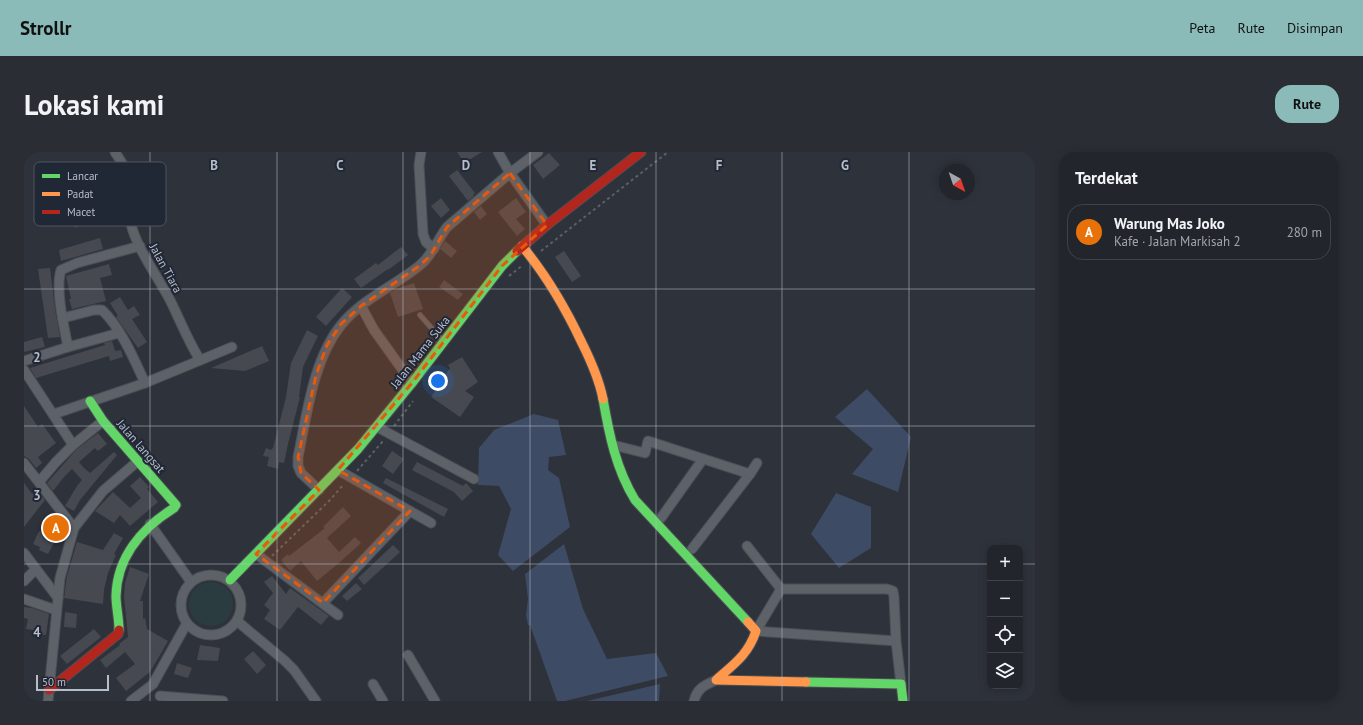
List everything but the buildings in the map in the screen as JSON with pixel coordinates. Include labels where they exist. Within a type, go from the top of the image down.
[{"type":"street","name":"Jalan Tiara","points":[[115,152],[121,162]]},
{"type":"street","points":[[421,152],[419,165],[423,234],[426,242],[434,248]]},
{"type":"street","points":[[498,152],[510,173],[547,225]]},
{"type":"street","points":[[320,490],[301,473],[298,466],[298,457],[316,375],[328,345],[342,324],[361,306],[419,266],[430,256],[447,227],[510,173],[538,152]]},
{"type":"street","name":"Jalan Mama Suka","points":[[230,580],[320,490],[377,427],[502,266],[522,246],[547,225],[642,152]]},
{"type":"street","name":"Jalan Tiara","points":[[131,226],[140,246],[186,330],[193,348],[200,360]]},
{"type":"street","points":[[68,346],[58,278],[61,270],[77,263],[140,246]]},
{"type":"street","points":[[522,246],[532,258],[566,310],[598,379],[605,414],[625,484],[635,500],[756,631],[896,641]]},
{"type":"street","points":[[361,306],[374,330],[412,383]]},
{"type":"street","points":[[63,318],[94,310],[102,310],[110,317],[119,332],[145,383]]},
{"type":"street","points":[[24,361],[68,346],[119,332]]},
{"type":"street","points":[[54,414],[145,383],[232,347]]},
{"type":"street","points":[[24,370],[73,445]]},
{"type":"street","name":"Jalan langsat","points":[[90,402],[103,421],[176,505],[174,508],[150,524]]},
{"type":"street","points":[[39,482],[73,445],[103,421]]},
{"type":"street","points":[[377,427],[474,479]]},
{"type":"street","points":[[613,445],[645,453],[648,441],[750,474]]},
{"type":"street","points":[[661,518],[703,459]]},
{"type":"street","points":[[48,701],[60,578],[74,528],[103,491],[138,461]]},
{"type":"street","points":[[24,463],[74,528]]},
{"type":"street","points":[[692,549],[757,463]]},
{"type":"street","points":[[338,470],[431,523]]},
{"type":"street","points":[[323,603],[410,510]]},
{"type":"street","points":[[49,690],[116,636],[120,630],[116,596],[118,575],[126,556],[138,536],[150,524],[191,582]]},
{"type":"street","points":[[747,546],[781,589]]},
{"type":"street","points":[[24,553],[58,598]]},
{"type":"street","points":[[256,554],[338,615]]},
{"type":"street","points":[[24,581],[36,569]]},
{"type":"street","points":[[219,575],[230,580],[237,588],[241,599],[241,610],[237,621],[227,631],[213,635],[199,632],[187,623],[182,610],[181,602],[186,588],[191,582],[201,576],[219,575]]},
{"type":"street","points":[[694,701],[698,690],[716,680],[744,655],[752,643],[756,631],[781,589]]},
{"type":"street","points":[[781,589],[888,589],[893,591],[896,641],[903,701]]},
{"type":"street","points":[[24,599],[56,610]]},
{"type":"street","points":[[237,621],[294,670],[316,701]]},
{"type":"street","points":[[131,701],[153,684],[187,623]]},
{"type":"street","points":[[408,655],[435,701]]},
{"type":"street","points":[[716,680],[901,684]]},
{"type":"street","points":[[153,684],[162,699],[223,701]]},
{"type":"street","points":[[373,684],[383,701]]},
{"type":"lane","points":[[420,315],[444,342]]},
{"type":"path","points":[[507,277],[668,152]]},
{"type":"path","points":[[266,561],[351,478],[388,434],[417,396]]},
{"type":"highlighted area","points":[[510,173],[547,225],[502,266],[412,383],[338,470],[410,511],[323,603],[256,554],[319,490],[301,473],[298,457],[316,375],[327,345],[341,324],[361,306],[419,266],[430,256],[447,227]]},
{"type":"shaded area","points":[[211,582],[223,586],[229,592],[233,604],[229,616],[223,622],[211,626],[199,622],[193,616],[189,604],[193,592],[199,586]]},
{"type":"water","points":[[867,389],[911,437],[898,492],[852,474],[873,449],[835,417]]},
{"type":"water","points":[[534,414],[558,420],[566,455],[549,457],[548,470],[559,478],[570,527],[513,571],[498,555],[511,509],[499,486],[478,485],[479,448],[494,430]]},
{"type":"water","points":[[836,493],[871,507],[871,548],[839,568],[811,534]]},
{"type":"water","points":[[564,544],[583,609],[607,659],[656,653],[668,676],[565,701],[557,701],[530,625],[528,625],[526,615],[528,599],[525,574]]},
{"type":"water","points":[[660,684],[659,701],[587,701]]},
{"type":"traffic: fast","points":[[230,580],[358,449],[412,383],[502,266],[517,251]]},
{"type":"traffic: fast","points":[[603,399],[618,464],[628,488],[635,500],[748,622]]},
{"type":"traffic: fast","points":[[90,401],[103,421],[176,505],[142,534],[126,556],[117,582],[116,604],[119,630]]},
{"type":"traffic: fast","points":[[806,682],[901,684],[903,701]]},
{"type":"traffic: slow","points":[[522,246],[548,281],[569,318],[592,363],[603,399]]},
{"type":"traffic: slow","points":[[748,622],[756,631],[749,647],[745,653],[716,680],[806,682]]},
{"type":"traffic: jam","points":[[517,251],[547,225],[641,152]]},
{"type":"traffic: jam","points":[[49,690],[118,634],[119,630]]},
{"type":"place","name":"Warung Mas Joko","points":[[56,528]]}]
